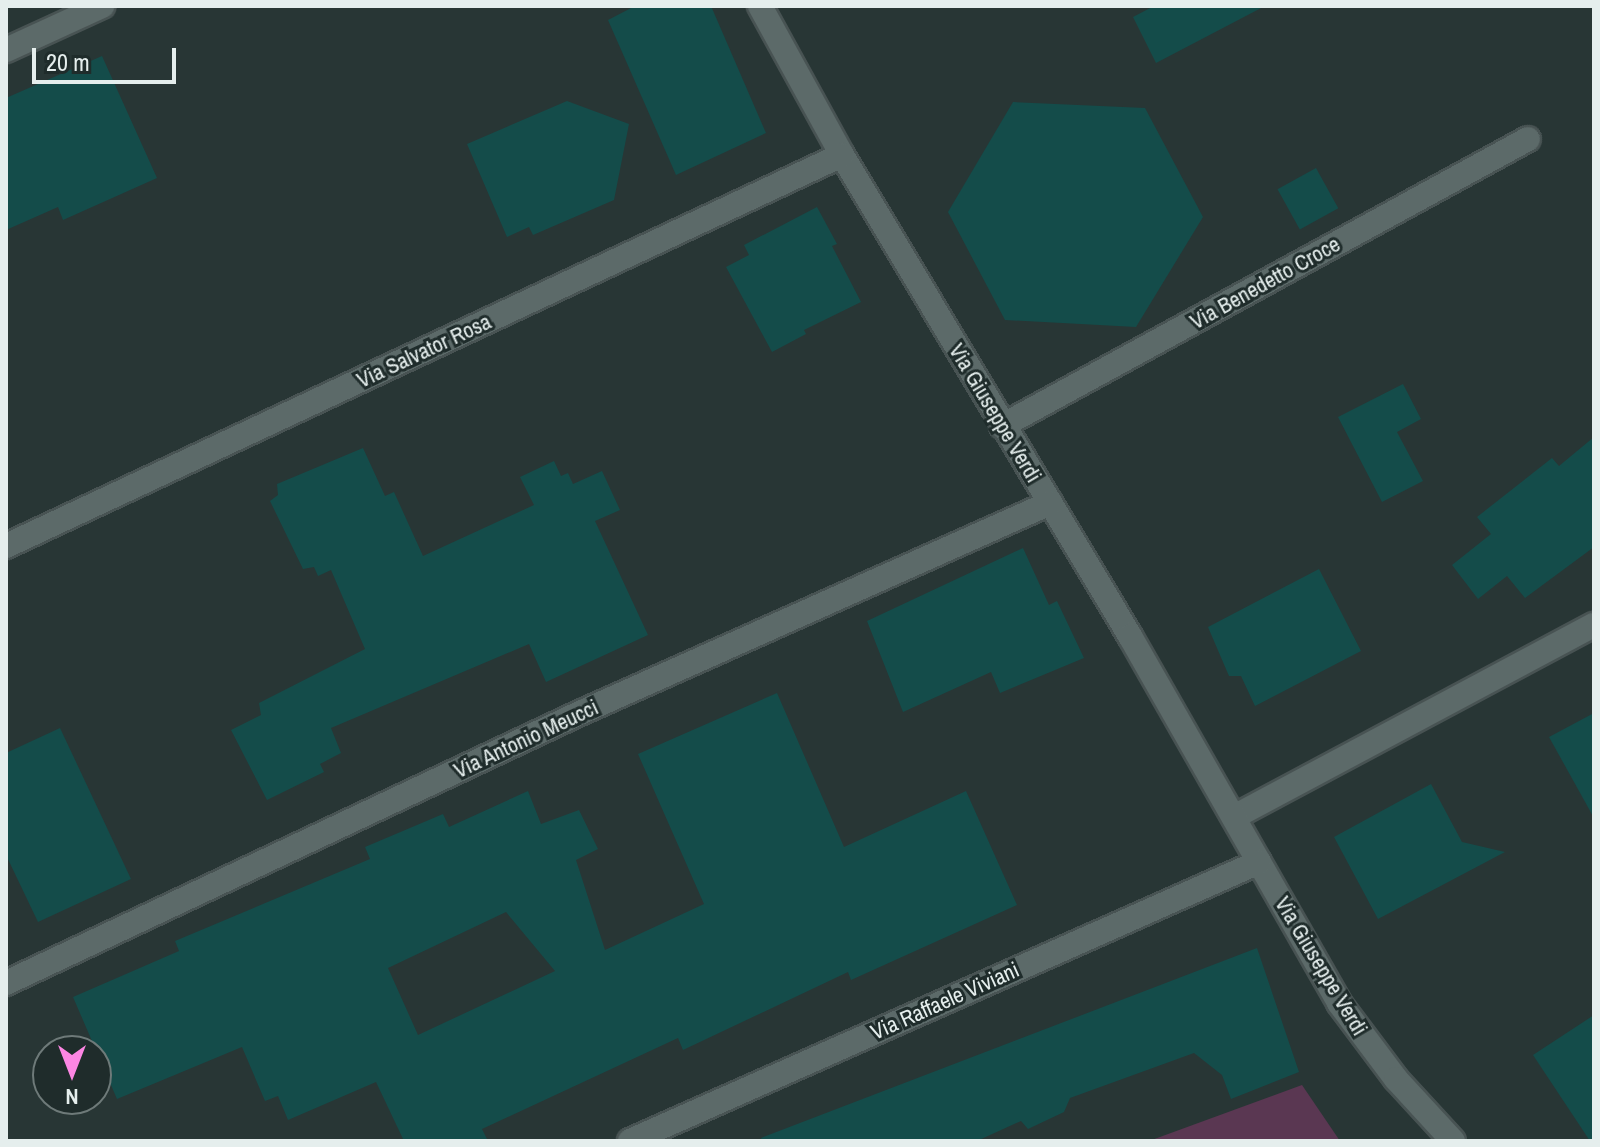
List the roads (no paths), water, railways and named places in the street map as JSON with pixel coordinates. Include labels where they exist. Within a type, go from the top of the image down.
[{"type":"street","points":[[6,50],[102,6]]},
{"type":"street","name":"Via Giuseppe Verdi","points":[[760,6],[842,155],[1050,503],[1339,1003],[1396,1079],[1453,1141]]},
{"type":"street","name":"Via Benedetto Croce","points":[[1002,426],[1528,139]]},
{"type":"street","name":"Via Salvator Rosa","points":[[6,546],[842,155]]},
{"type":"street","name":"Via Antonio Meucci","points":[[6,983],[567,719],[1050,503]]},
{"type":"street","points":[[1234,817],[1594,625]]},
{"type":"street","name":"Via Raffaele Viviani","points":[[630,1141],[1259,862]]}]
